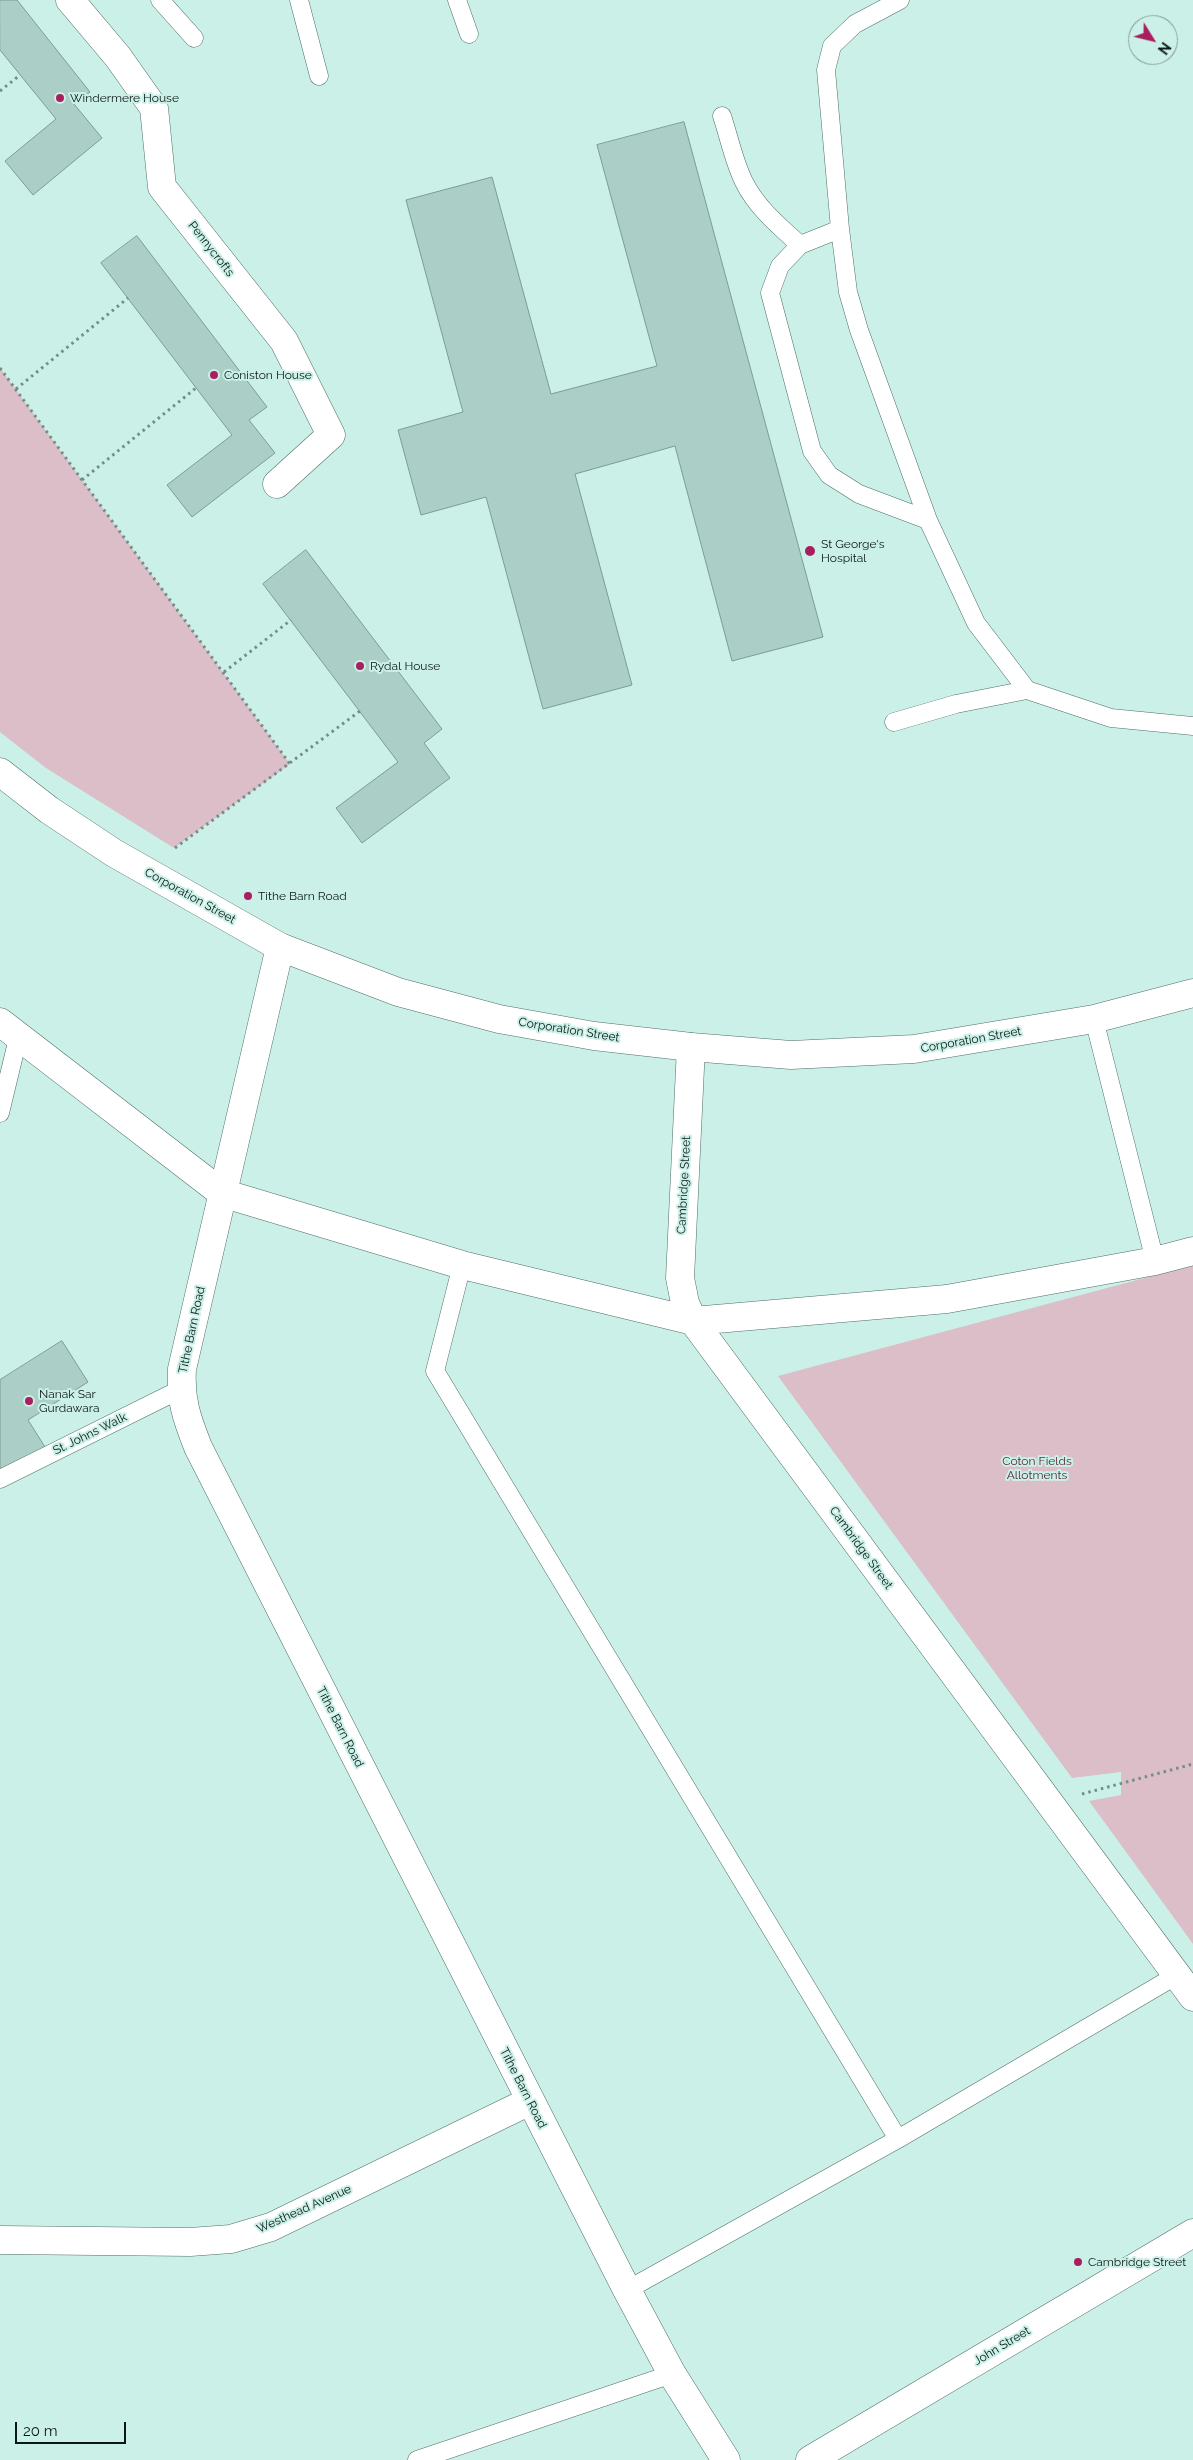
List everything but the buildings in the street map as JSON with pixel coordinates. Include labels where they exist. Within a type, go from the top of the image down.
[{"type":"street","name":"Pennycrofts","points":[[70,0],[118,57],[154,108],[162,187],[284,341],[330,435],[277,484]]},
{"type":"street","name":"Corporation Street","points":[[0,772],[48,810],[157,879],[280,947],[398,992],[499,1019],[594,1036],[692,1047],[791,1055],[914,1050],[1094,1019],[1193,993]]},
{"type":"street","name":"Tithe Barn Road","points":[[280,947],[182,1369],[181,1389],[184,1412],[198,1447],[627,2290],[672,2374],[726,2460]]},
{"type":"street","points":[[9,1028],[222,1193],[462,1266],[693,1321],[947,1299],[1156,1261],[1193,1251]]},
{"type":"street","name":"Cambridge Street","points":[[692,1047],[680,1278],[685,1303],[693,1321],[1193,1997]]},
{"type":"street","name":"Westhead Avenue","points":[[0,2240],[190,2242],[231,2239],[271,2227],[530,2101]]},
{"type":"street","name":"John Street","points":[[810,2460],[1193,2232]]},
{"type":"lane","points":[[160,0],[194,38]]},
{"type":"lane","points":[[299,0],[319,76]]},
{"type":"lane","points":[[457,0],[469,34]]},
{"type":"lane","points":[[900,0],[855,24],[832,46],[826,70],[840,229],[848,292],[859,330],[928,520],[976,623],[1027,690]]},
{"type":"lane","points":[[722,116],[748,187],[772,220],[800,245]]},
{"type":"lane","points":[[840,229],[800,245],[780,266],[770,293],[812,451],[829,475],[859,494],[928,520]]},
{"type":"lane","points":[[894,722],[956,704],[1027,690],[1111,718],[1193,726]]},
{"type":"lane","points":[[1094,1019],[1156,1261]]},
{"type":"lane","points":[[0,1113],[9,1028]]},
{"type":"lane","points":[[462,1266],[435,1371],[898,2139]]},
{"type":"lane","name":"St. Johns Walk","points":[[0,1479],[181,1389]]},
{"type":"lane","points":[[627,2290],[898,2139],[1177,1975]]},
{"type":"lane","points":[[418,2460],[672,2374]]},
{"type":"path","points":[[0,91],[20,75]]},
{"type":"path","points":[[16,389],[128,298]]},
{"type":"path","points":[[0,368],[290,764]]},
{"type":"path","points":[[82,480],[196,388]]},
{"type":"path","points":[[224,672],[291,620]]},
{"type":"path","points":[[157,879],[174,848],[360,711]]},
{"type":"path","points":[[1048,1803],[1193,1764]]},
{"type":"green space","points":[[0,368],[290,764],[174,848],[46,768],[0,732]]},
{"type":"green space","name":"Coton Fields Allotments","points":[[1193,1265],[1193,1944],[1089,1801],[1121,1795],[1121,1772],[1072,1778],[778,1376]]},
{"type":"place","name":"Windermere House","points":[[60,98]]},
{"type":"place","name":"Coniston House","points":[[214,375]]},
{"type":"place","name":"St George's Hospital","points":[[810,551]]},
{"type":"place","name":"Rydal House","points":[[360,666]]},
{"type":"place","name":"Tithe Barn Road","points":[[248,896]]},
{"type":"place","name":"Nanak Sar Gurdawara","points":[[29,1401]]},
{"type":"place","name":"Cambridge Street","points":[[1078,2262]]}]
